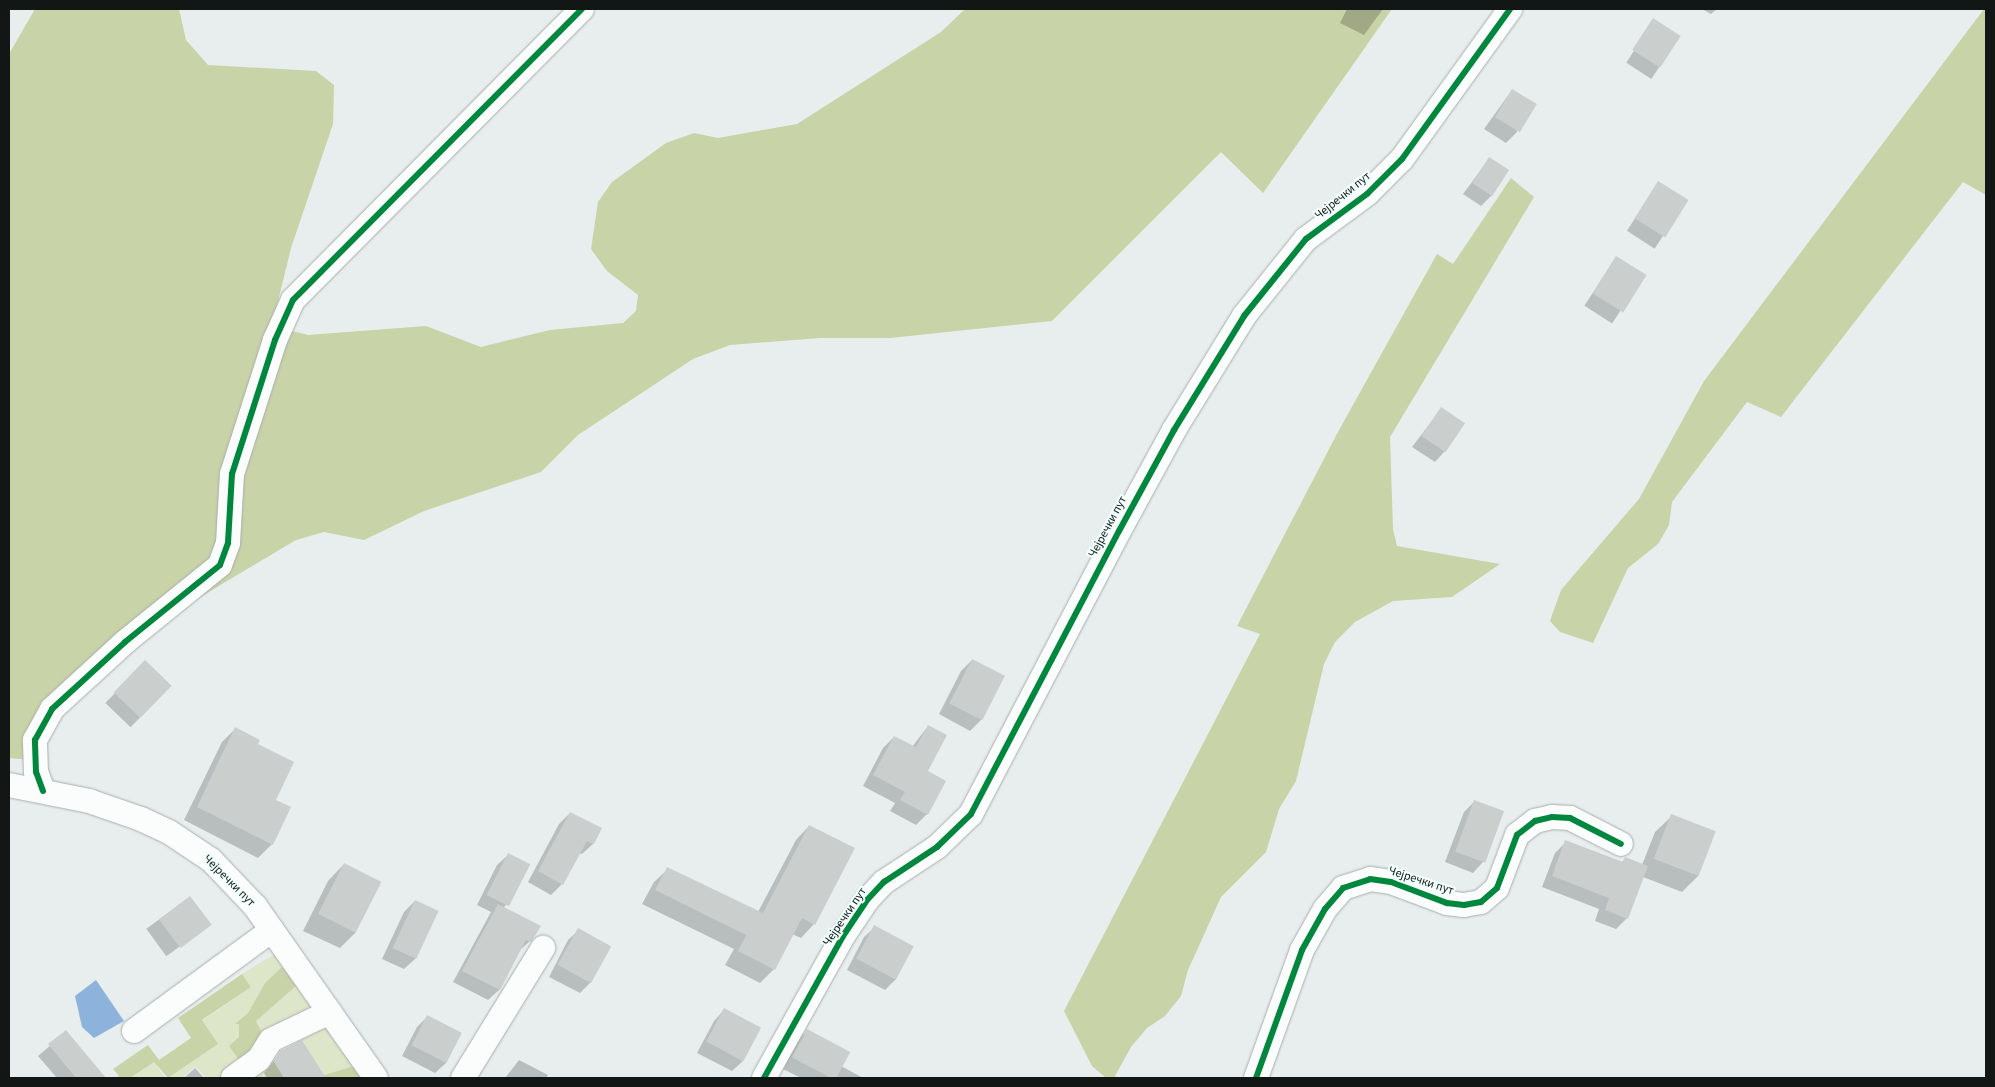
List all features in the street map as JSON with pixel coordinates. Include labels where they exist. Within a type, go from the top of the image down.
[{"type":"street","points":[[43,791],[36,772],[35,740],[52,709],[125,642],[220,565],[228,543],[234,466],[272,347],[293,300],[582,9]]},
{"type":"street","name":"Чејречки пут","points":[[764,1078],[843,936],[867,900],[884,882],[943,842],[971,814],[1174,430],[1244,316],[1306,239],[1367,194],[1402,159],[1510,9]]},
{"type":"street","name":"Чејречки пут","points":[[9,785],[89,800],[168,832],[211,860],[255,906],[376,1078]]},
{"type":"street","name":"Чејречки пут","points":[[1256,1078],[1302,950],[1325,910],[1343,888],[1370,879],[1391,882],[1448,903],[1464,906],[1481,902],[1497,888],[1517,835],[1535,821],[1552,817],[1570,818],[1621,844]]},
{"type":"street","points":[[134,1031],[272,930]]},
{"type":"street","points":[[463,1078],[544,948]]},
{"type":"street","points":[[233,1078],[259,1060],[271,1040],[330,1012]]},
{"type":"green space","points":[[35,9],[179,9],[186,40],[208,65],[316,71],[334,85],[333,124],[291,248],[272,326],[308,335],[426,326],[481,347],[550,330],[623,323],[636,311],[638,295],[607,271],[591,249],[598,202],[612,182],[666,143],[694,133],[718,138],[797,124],[941,32],[965,9],[1392,9],[1263,193],[1221,152],[1052,321],[890,338],[820,338],[730,345],[693,359],[578,435],[541,472],[424,511],[364,540],[324,532],[296,540],[192,602],[128,650],[51,725],[43,761],[9,758],[9,54]]},
{"type":"green space","points":[[1984,9],[1986,9],[1986,195],[1963,182],[1781,417],[1747,402],[1672,502],[1669,525],[1658,544],[1628,568],[1593,643],[1560,632],[1550,621],[1561,590],[1639,499],[1704,381]]},
{"type":"green space","points":[[1511,178],[1534,197],[1390,437],[1393,529],[1397,546],[1500,564],[1452,597],[1393,601],[1355,622],[1335,642],[1324,664],[1296,781],[1279,809],[1266,852],[1221,897],[1188,970],[1181,996],[1165,1016],[1147,1028],[1131,1047],[1114,1078],[1106,1078],[1092,1066],[1064,1011],[1260,634],[1237,626],[1339,430],[1437,254],[1453,264]]},
{"type":"green space","points":[[278,952],[354,1066],[324,1075],[299,1035],[269,1054],[284,1077],[206,1078],[195,1066],[182,1078],[168,1078],[218,1044],[202,1021],[251,987],[242,974]],"holes":[[[265,983],[296,986],[256,1021],[264,1037],[239,1037],[239,1024],[236,1024],[248,1013]]]},
{"type":"green space","points":[[282,967],[296,986],[256,1021],[264,1037],[242,1064],[229,1046],[239,1037],[239,1024],[235,1024],[248,1013],[265,983]]},
{"type":"green space","points":[[242,974],[251,987],[202,1020],[218,1044],[168,1078],[154,1062],[130,1078],[116,1078],[119,1076],[113,1069],[148,1045],[159,1060],[191,1038],[178,1018]]},
{"type":"green space","points":[[154,1062],[165,1078],[130,1078]]},
{"type":"green space","points":[[354,1066],[364,1078],[319,1078],[324,1075]]},
{"type":"water","points":[[96,980],[124,1021],[94,1038],[82,1027],[75,996]]},
{"type":"building","points":[[1653,18],[1681,36],[1660,68],[1632,50]]},
{"type":"building","points":[[1512,89],[1537,104],[1520,132],[1495,117]]},
{"type":"building","points":[[1489,157],[1509,170],[1492,196],[1472,183]]},
{"type":"building","points":[[1658,181],[1689,200],[1665,237],[1635,218]]},
{"type":"building","points":[[1616,256],[1647,275],[1623,312],[1593,293]]},
{"type":"building","points":[[1441,407],[1465,423],[1445,452],[1421,436]]},
{"type":"building","points":[[972,659],[1005,676],[982,720],[949,704]]},
{"type":"building","points":[[145,660],[172,686],[140,718],[114,692]]},
{"type":"building","points":[[928,725],[947,735],[928,771],[946,781],[928,815],[900,800],[905,792],[873,775],[894,736],[916,747]]},
{"type":"building","points":[[235,727],[260,740],[258,744],[294,762],[276,800],[291,807],[273,845],[197,807]]},
{"type":"building","points":[[1474,800],[1504,811],[1485,863],[1455,852]]},
{"type":"building","points":[[570,812],[602,828],[594,844],[587,841],[563,885],[538,871]]},
{"type":"building","points":[[1671,814],[1716,831],[1699,876],[1654,859]]},
{"type":"building","points":[[809,825],[855,848],[815,925],[802,918],[775,970],[738,951],[746,935],[655,890],[667,867],[763,913]]},
{"type":"building","points":[[1565,840],[1623,862],[1625,857],[1648,866],[1628,919],[1605,910],[1609,898],[1552,876]]},
{"type":"building","points":[[508,853],[530,864],[509,906],[487,895]]},
{"type":"building","points":[[344,863],[381,882],[356,933],[318,914]]},
{"type":"building","points":[[190,896],[212,925],[181,948],[159,919]]},
{"type":"building","points":[[415,900],[439,911],[416,959],[393,948]]},
{"type":"building","points":[[498,904],[541,926],[531,942],[526,940],[500,990],[462,971]]},
{"type":"building","points":[[874,925],[914,946],[896,980],[856,959]]},
{"type":"building","points":[[578,928],[611,946],[591,983],[558,965]]},
{"type":"building","points":[[724,1008],[761,1028],[743,1061],[706,1042]]},
{"type":"building","points":[[427,1015],[462,1033],[446,1063],[412,1045]]},
{"type":"building","points":[[807,1029],[850,1052],[836,1078],[831,1078],[792,1057]]},
{"type":"building","points":[[66,1030],[106,1078],[76,1078],[48,1044]]},
{"type":"building","points":[[302,1040],[326,1078],[284,1078],[274,1062],[280,1051]]},
{"type":"cycle path","points":[[43,791],[36,772],[35,740],[52,709],[125,642],[220,565],[228,543],[232,474],[275,340],[293,300],[582,9]]},
{"type":"cycle path","points":[[764,1078],[843,936],[867,900],[884,882],[937,847],[971,814],[1174,430],[1244,316],[1306,239],[1367,194],[1402,159],[1510,9]]},
{"type":"cycle path","points":[[1256,1078],[1302,950],[1325,909],[1343,888],[1370,879],[1391,882],[1447,903],[1464,905],[1481,902],[1497,888],[1517,835],[1535,821],[1552,817],[1570,818],[1621,844]]}]
